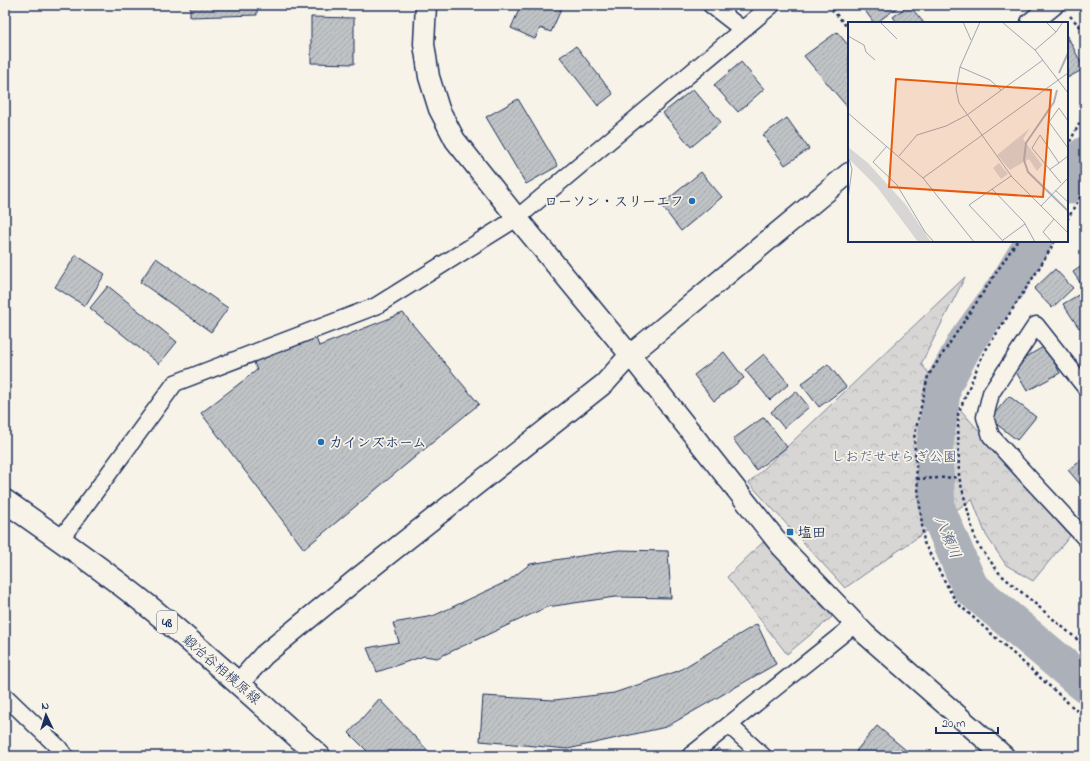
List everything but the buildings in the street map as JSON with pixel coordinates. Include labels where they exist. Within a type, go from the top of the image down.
[{"type":"main road","name":"鍛冶谷相模原線","points":[[5,502],[60,540],[151,609],[239,683],[319,756]]},
{"type":"street","points":[[426,5],[424,44],[430,77],[439,109],[455,140],[630,355],[781,546],[865,634],[1004,756]]},
{"type":"street","points":[[711,5],[742,29]]},
{"type":"street","points":[[60,540],[175,383],[376,306],[517,218],[772,5]]},
{"type":"street","points":[[1033,22],[1059,8]]},
{"type":"street","points":[[239,683],[264,655],[358,578],[605,383],[630,355],[848,174]]},
{"type":"street","points":[[1085,387],[1036,325],[991,393],[985,417],[991,436],[1085,538]]},
{"type":"street","points":[[690,756],[855,624]]},
{"type":"street","points":[[5,696],[65,756]]},
{"type":"street","points":[[729,725],[763,756]]},
{"type":"path","points":[[828,5],[848,28]]},
{"type":"path","points":[[1059,8],[1085,32]]},
{"type":"path","points":[[1068,145],[1085,113]]},
{"type":"path","points":[[1068,218],[1085,189]]},
{"type":"path","points":[[1016,242],[928,376],[914,438],[924,543],[956,602],[1085,718]]},
{"type":"path","points":[[917,479],[959,477]]},
{"type":"green space","name":"しおだせせらぎ公園","points":[[965,277],[921,364],[1070,536],[1033,581],[1006,565],[986,535],[972,499],[845,588],[749,483]]},
{"type":"green space","points":[[763,542],[832,617],[787,654],[727,577]]},
{"type":"waterway","name":"八瀬川","points":[[1068,184],[1085,155]]},
{"type":"waterway","name":"八瀬川","points":[[1033,242],[1008,284],[966,342],[943,385],[934,452],[937,509],[970,587],[1085,684]]},
{"type":"place","name":"ローソン・スリーエフ","points":[[692,201]]},
{"type":"place","name":"カインズホーム","points":[[321,442]]},
{"type":"place","name":"塩田","points":[[790,532]]}]
